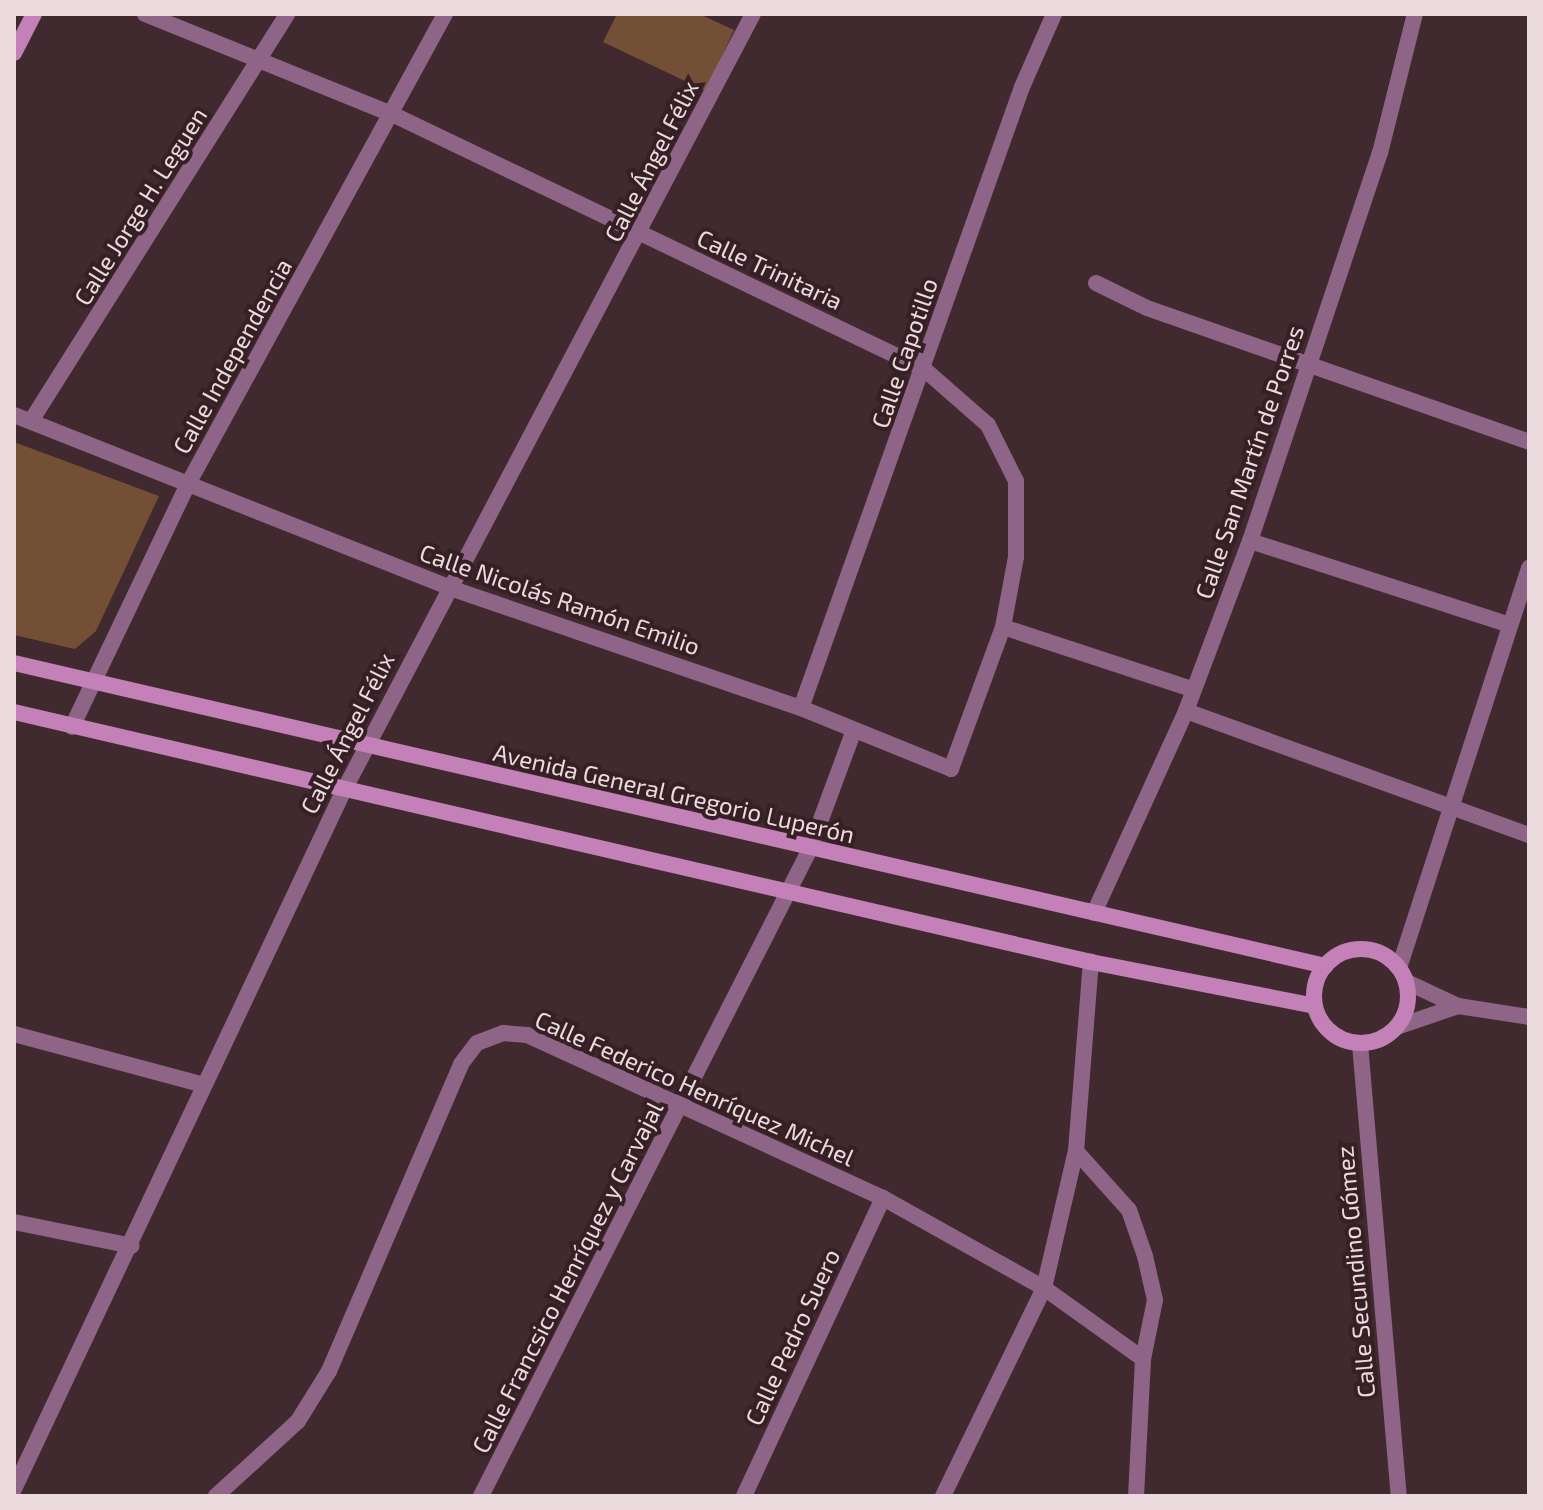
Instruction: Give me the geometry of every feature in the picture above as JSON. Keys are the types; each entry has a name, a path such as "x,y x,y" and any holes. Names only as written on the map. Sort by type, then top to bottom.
{"main road":[{"path":"14,53 34,14"},
{"name":"Avenida General Gregorio Luperón","path":"14,663 366,748 1325,966"},
{"path":"14,712 343,792 789,890 1091,962 1315,1006 1339,1039 1360,1044 1397,1027 1407,1008 1409,983 1399,968 1363,949 1325,966 1315,1006"}],"street":[{"name":"Calle Trinitaria","path":"145,14 263,57 394,115 924,369 988,425 1016,481 1016,557 1003,627"},
{"name":"Calle Jorge H. Leguen","path":"31,421 263,57 287,14"},
{"name":"Calle Independencia","path":"72,727 188,484 394,115 445,14"},
{"name":"Calle Ángel Félix","path":"14,1489 132,1246 201,1084 343,792 641,235 753,14"},
{"name":"Calle Capotillo","path":"801,708 1022,87 1054,14"},
{"name":"Calle San Martín de Porres","path":"1094,913 1186,711 1250,541 1380,153 1415,14"},
{"path":"1096,283 1309,366 1529,442"},
{"name":"Calle Nicolás Ramón Emilio","path":"14,415 450,588 801,708 951,769 1003,627"},
{"path":"1250,541 1510,625"},
{"path":"1399,968 1529,568"},
{"path":"1003,627 1192,689"},
{"path":"1186,711 1529,835"},
{"name":"Calle Francsico Henríquez y Carvajal","path":"481,1496 810,849 854,730"},
{"path":"943,1496 1044,1288 1076,1151 1091,962"},
{"path":"1409,983 1458,1006 1529,1017"},
{"path":"1397,1027 1458,1006"},
{"name":"Calle Federico Henríquez Michel","path":"216,1496 298,1421 329,1371 461,1064 477,1043 503,1033 527,1035 883,1198 1044,1288 1143,1359"},
{"path":"14,1034 201,1084"},
{"name":"Calle Secundino Gómez","path":"1360,1044 1399,1496"},
{"path":"1076,1151 1129,1210 1145,1256 1155,1300 1143,1359 1136,1496"},
{"name":"Calle Pedro Suero","path":"744,1496 883,1198"},
{"path":"14,1222 132,1246"}],"shaded area":[{"path":"617,14 699,14 734,30 706,91 603,42"},
{"path":"14,442 159,496 96,631 75,649 14,635"}]}
